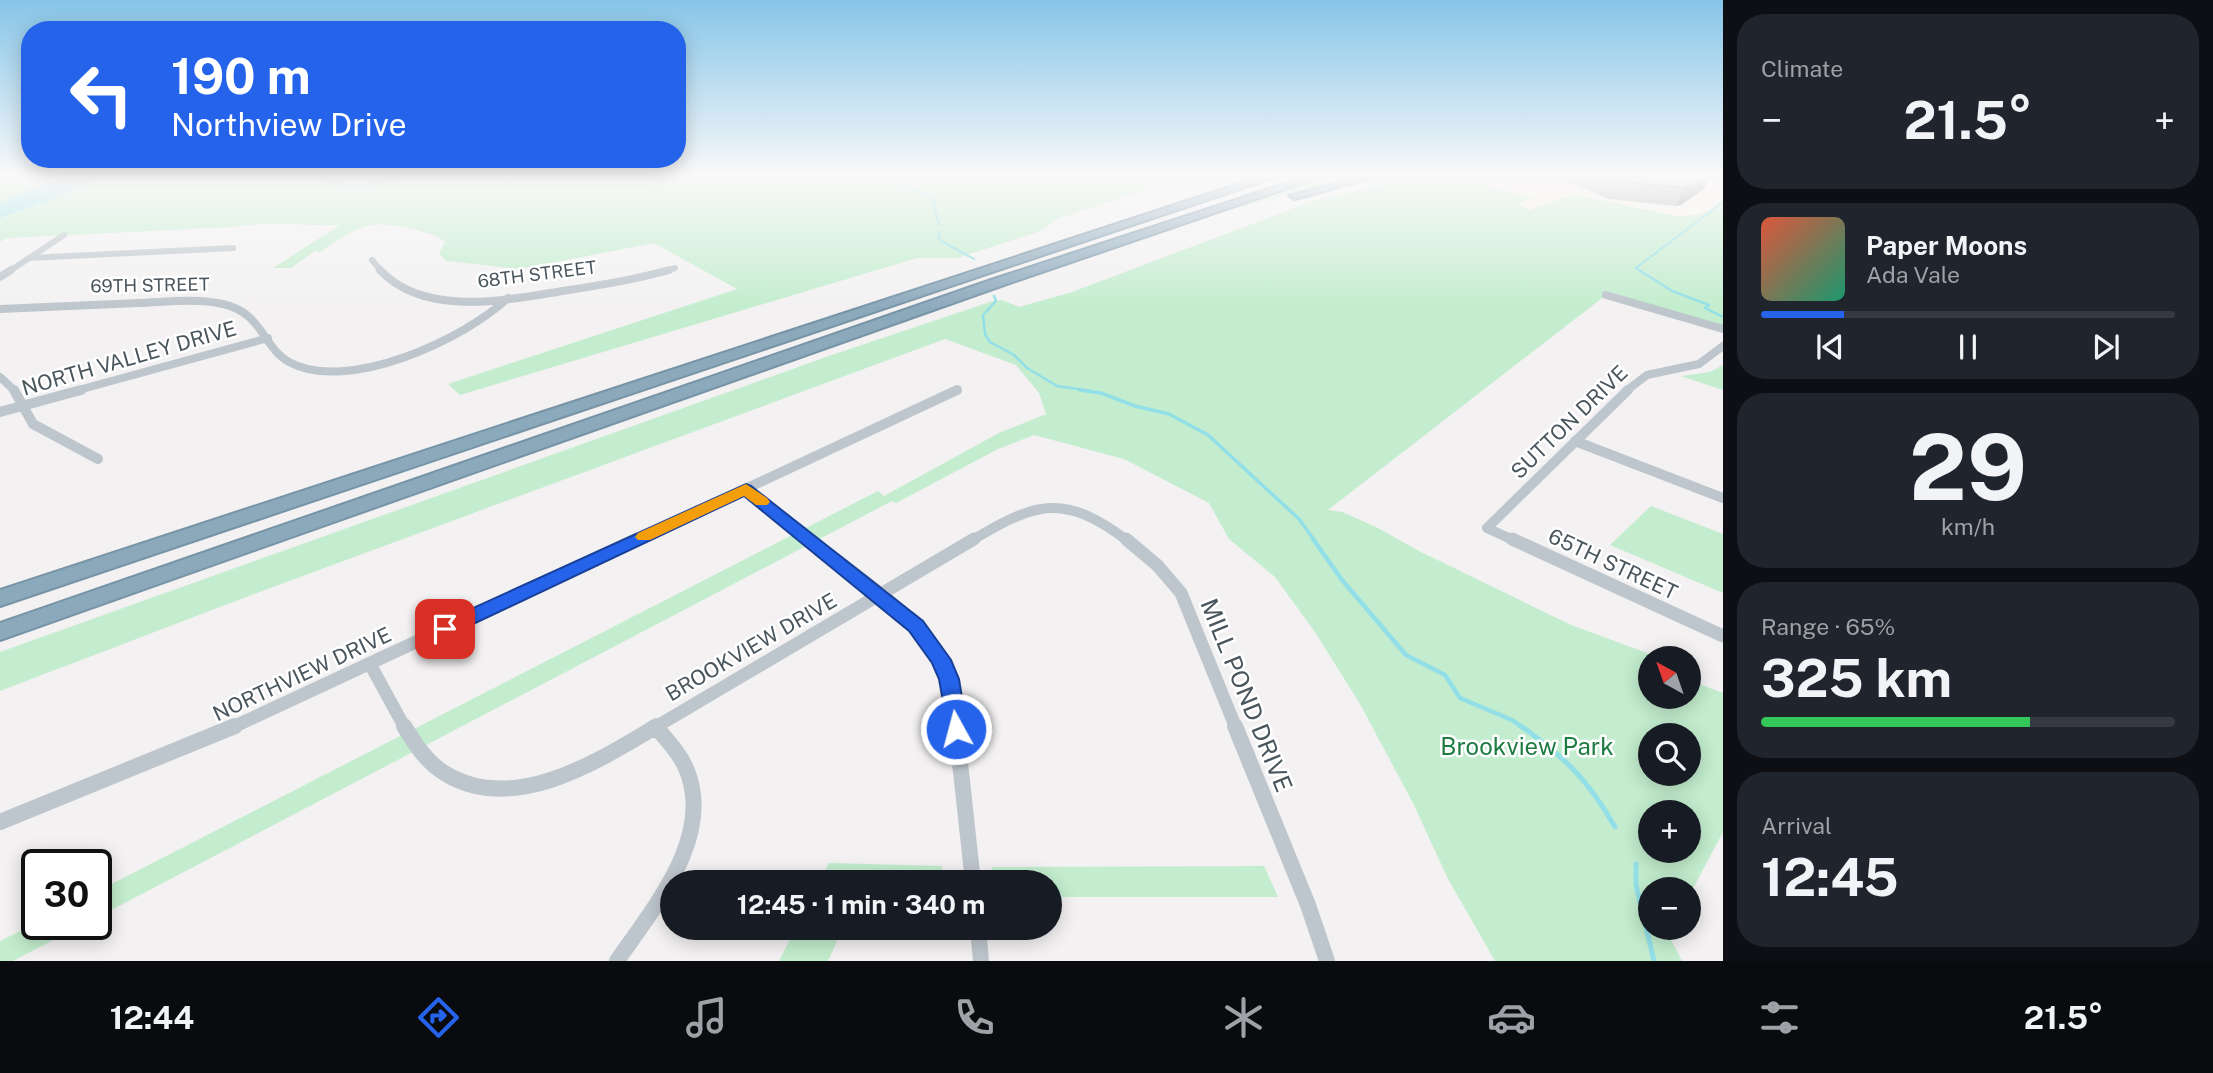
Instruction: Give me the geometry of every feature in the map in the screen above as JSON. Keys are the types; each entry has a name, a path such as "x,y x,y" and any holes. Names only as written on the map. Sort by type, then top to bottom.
{"highway":[{"path":"989,269 1117,220"},
{"path":"0,598 1139,220"},
{"path":"0,632 1186,220"},
{"path":"1095,250 1212,220"}],"street":[{"path":"0,277 64,235"},
{"path":"29,258 233,248"},
{"name":"68TH STREET","path":"372,260 388,279 416,293 462,299 509,298 648,277 675,268"},
{"path":"1606,295 1723,329"},
{"name":"69TH STREET","path":"0,309 216,302 247,312 282,357 295,365 331,369 372,365 413,355 484,321 509,298"},
{"name":"NORTH VALLEY DRIVE","path":"0,412 268,338"},
{"name":"SUTTON DRIVE","path":"1487,528 1642,378 1700,366 1723,346"},
{"path":"0,377 14,386 26,418 33,424 98,459"},
{"name":"NORTHVIEW DRIVE","path":"0,822 78,788 184,749 957,390"},
{"path":"1575,441 1723,498"},
{"path":"746,489 916,626 941,660 953,701 972,870"},
{"name":"BROOKVIEW DRIVE","path":"370,664 430,762 465,781 487,786 513,787 539,783 565,776 600,760 1008,519 1053,506"},
{"name":"MILL POND DRIVE","path":"1053,506 1093,520 1137,548 1162,569 1181,593 1308,905 1327,961"},
{"name":"65TH STREET","path":"1487,528 1723,636"},
{"name":"BROOKVIEW DRIVE","path":"617,961 670,878 690,833 694,811 687,770 677,752 656,727"},
{"path":"979,940 981,961"}],"shaded area":[{"path":"1581,220 1723,220 1723,228"}],"green space":[{"path":"0,220 1056,220 1043,230 958,258 917,258 460,395 448,384 737,289 654,243 520,269 447,261 439,254 445,242 439,238 416,230 386,225 355,230 320,252 315,251 291,268 273,268 340,225 259,224 7,238 0,242"},
{"name":"Brookview Park","path":"1263,220 1723,220 1723,326 1606,295 1328,510 1342,512 1376,527 1421,552 1571,625 1638,650 1638,709 1701,709 1701,685 1723,693 1723,832 1699,877 1638,877 1638,940 1671,940 1682,961 1495,961 1448,879 1414,805 1360,704 1315,632 1275,577 1229,539 1209,503 1124,459 1034,435 998,449 896,503 892,501 112,910 112,884 878,491 884,496 999,433 1046,414 1039,393 1016,365 945,339 254,594 0,691 0,652 829,356 993,301 1002,300 1019,307 1072,292"},
{"path":"1723,365 1723,390 1681,376 1710,372"},
{"path":"1651,506 1723,534 1723,593 1610,545"},
{"path":"829,863 942,866 942,870 825,870"},
{"path":"1264,866 1278,897 1062,897 1062,870 992,870 992,867"},
{"path":"21,931 21,940 53,940 13,961 0,961 0,941"},
{"path":"790,940 838,940 828,961 779,961"}],"waterway":[{"path":"938,220 939,225"},
{"path":"1639,270 1636,268 1699,220"},
{"path":"939,232 939,238 943,242 974,259"},
{"path":"1639,270 1672,291 1709,305 1705,308 1723,317"},
{"path":"994,296 996,301 983,315 985,334 990,342 1014,355 1027,368 1057,386 1091,391"},
{"path":"1080,390 1101,393 1135,406 1169,414 1208,435 1299,519 1315,541"},
{"path":"1313,539 1342,580 1406,655 1445,675 1460,698 1512,720 1523,728"},
{"path":"1521,726 1574,770 1595,795 1615,827"},
{"path":"1636,864 1636,885 1654,961"}],"slow traffic":[{"path":"644,537 746,489 762,502"}],"route":[{"path":"445,629 746,489 903,614 930,642 949,679 956,729"}]}
